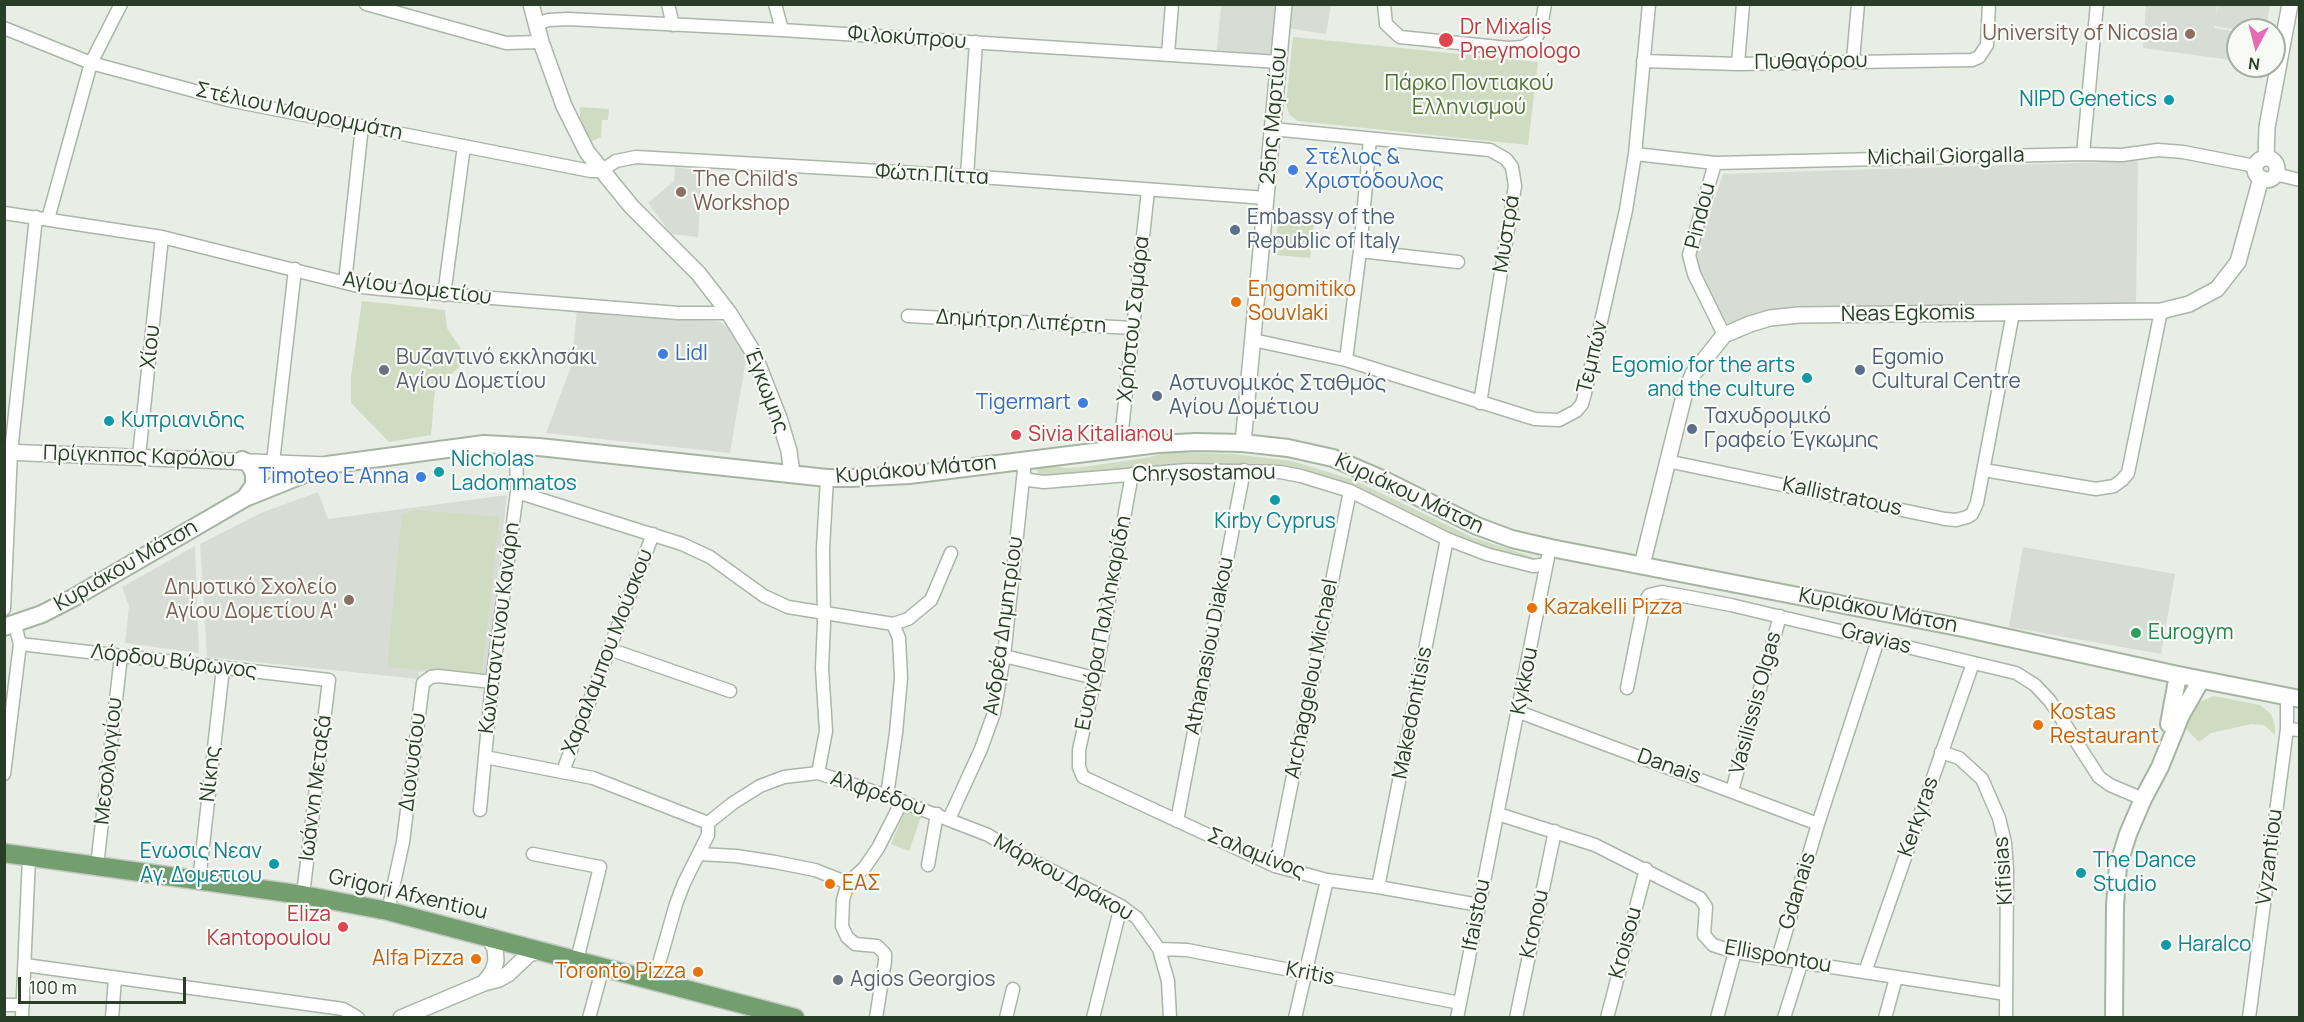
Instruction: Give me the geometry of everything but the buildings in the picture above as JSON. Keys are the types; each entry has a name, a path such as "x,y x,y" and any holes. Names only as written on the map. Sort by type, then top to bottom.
{"main road":[{"name":"Κυριάκου Μάτση","path":"10,626 42,614 73,598 244,498 327,465 484,444 516,445 827,478 1023,469 1120,448 1196,442 1243,443 1288,448 1341,461 1477,526 1549,556 1642,565 1963,628 2293,698"},
{"path":"242,460 249,464 254,473 254,484 244,498"},
{"path":"2144,797 2172,714 2178,675"},
{"path":"2114,1017 2115,905 2118,866 2128,834 2144,797 2160,767 2181,715 2201,680"},
{"name":"Grigori Afxentiou","path":"4,853 303,895 388,911 795,1017"}],"street":[{"path":"4,609 8,452 42,218 91,63 121,4"},
{"path":"366,4 506,43 541,42"},
{"name":"Έγκωμης","path":"531,4 541,42 572,124 587,152 631,206 698,273 729,313 753,352 771,392 789,451 792,474"},
{"path":"668,4 673,25"},
{"path":"775,4 782,30"},
{"path":"1168,54 1172,4"},
{"name":"25ης Μαρτίου","path":"1243,443 1284,4"},
{"path":"1384,4 1386,24 1389,29 1407,39 1508,48 1530,44 1539,34 1545,4"},
{"name":"Τεμπών","path":"1253,340 1346,360 1535,419 1549,421 1568,417 1582,404 1618,248 1635,154 1650,4"},
{"path":"1738,64 1743,4"},
{"path":"1854,60 1858,4"},
{"name":"Πυθαγόρου","path":"1643,61 1738,64 1854,60 1965,61 1978,57 1987,45 1989,4"},
{"path":"2083,154 2097,4"},
{"name":"Neas Egkomis","path":"1642,565 1684,396 1693,374 1724,335 1770,318 1799,315 2161,311 2189,304 2210,294 2232,271 2241,254 2264,169 2267,127 2290,4"},
{"name":"Φιλοκύπρου","path":"536,24 558,19 782,30 1279,62"},
{"name":"Στέλιου Μαυρομμάτη","path":"4,28 91,63 228,99 591,171 601,171"},
{"path":"967,176 976,42"},
{"path":"345,282 362,126"},
{"name":"Μυστρά","path":"1272,129 1490,150 1506,159 1512,167 1515,186 1480,403"},
{"path":"1346,360 1360,250 1370,139"},
{"path":"444,295 464,146"},
{"name":"Michail Giorgalla","path":"1635,154 1715,163 2122,155 2167,150 2264,169 2300,180"},
{"name":"Φώτη Πίττα","path":"601,171 616,161 636,157 967,176 1266,198"},
{"name":"Pindou","path":"1715,163 1689,255 1695,274 1724,335"},
{"name":"Χρήστου Σαμάρα","path":"1120,448 1149,190"},
{"name":"Αγίου Δομετίου","path":"4,213 162,237 381,289 678,313 729,313"},
{"name":"Χίου","path":"139,456 162,237"},
{"path":"1360,250 1458,262"},
{"path":"273,462 295,269"},
{"path":"1984,470 2096,489 2114,486 2122,480 2128,472 2161,311"},
{"name":"Kallistratous","path":"1668,461 1956,520 1967,517 1975,509 1984,470 2013,313"},
{"name":"Δημήτρη Λιπέρτη","path":"908,316 1133,328"},
{"name":"Κωνσταντίνου Κανάρη","path":"480,810 492,682 517,492 516,445"},
{"name":"Πρίγκηπος Καρόλου","path":"8,452 273,462"},
{"name":"Κυριάκου Μάτση","path":"273,462 327,465"},
{"name":"Chrysostamou","path":"1023,469 1036,482 1188,470 1244,470 1301,476 1350,491 1448,539 1515,562 1533,566 1549,556"},
{"name":"Ανδρέα Δημητρίου","path":"943,817 988,730 994,713 1004,656 1023,469"},
{"name":"Athanasiou Diakou","path":"1177,821 1244,470"},
{"name":"Ευαγόρα Παλληκαρίδη","path":"1080,772 1079,750 1095,678 1132,474"},
{"path":"654,981 676,903 708,835 708,823 733,803 760,786 784,777 818,773 826,722 822,668 823,549 827,478"},
{"name":"Archaggelou Michael","path":"1275,866 1350,491"},
{"path":"517,492 653,534 710,557 774,601 788,607 893,624 909,619 931,600 951,553"},
{"name":"Χαραλάμπου Μούσκου","path":"563,771 653,534"},
{"name":"Makedonitisis","path":"1378,887 1448,539"},
{"name":"Kykkou","path":"1498,814 1549,556"},
{"path":"1731,605 1736,583"},
{"name":"Gravias","path":"1627,688 1644,603 1649,594 1662,592 1731,605 2009,670 2026,678 2050,701 2099,777 2110,785 2144,797"},
{"name":"Vasilissis Olgas","path":"1732,791 1780,616"},
{"path":"887,796 901,678 899,638 893,624"},
{"path":"4,774 20,644 10,626"},
{"name":"Gdanais","path":"1778,958 1818,824 1878,640"},
{"name":"Λόρδου Βύρωνος","path":"20,644 329,680"},
{"path":"609,648 730,691"},
{"name":"Μεσολογγίου","path":"97,866 121,656"},
{"path":"1004,656 1095,678"},
{"name":"Kerkyras","path":"1865,972 1973,663"},
{"name":"Νίκης","path":"199,881 223,668"},
{"name":"Διονυσίου","path":"388,911 403,842 423,683 431,677 438,676 492,682"},
{"name":"Ιωάννη Μεταξά","path":"303,895 329,680"},
{"name":"Vyzantiou","path":"2249,1017 2293,729 2293,698"},
{"name":"Danais","path":"1519,711 1818,824"},
{"name":"Kifisias","path":"1941,752 1959,758 1982,779 1999,819 2005,843 2007,869 2006,1017"},
{"name":"Χαραλάμπου Μούσκου","path":"486,757 563,771 622,788 708,823"},
{"name":"Σαλαμίνος","path":"1080,772 1090,781 1275,866 1327,880 1479,905"},
{"name":"Αλφρέδου","path":"818,773 943,817"},
{"path":"876,1017 885,957 881,949 855,944 844,932 842,912 848,883 865,867 878,848 902,801"},
{"name":"Ellispontou","path":"1498,814 1595,845 1703,900 1706,910 1705,937 1713,945 1735,952 2006,994"},
{"name":"Ifaistou","path":"1457,1017 1498,814"},
{"path":"928,865 943,817"},
{"name":"Μάρκου Δράκου","path":"943,817 988,835 1017,853 1120,906 1137,918 1159,949 1168,981 1170,1017"},
{"name":"Kronou","path":"1516,1017 1555,831"},
{"path":"533,854 600,867 577,960"},
{"path":"699,854 736,856 775,862 815,870 848,883"},
{"path":"4,1005 22,1011 28,857"},
{"name":"Kroisou","path":"1607,1017 1646,869"},
{"path":"1295,1017 1327,880"},
{"path":"1093,1017 1120,906"},
{"path":"484,983 495,966 496,956 495,948 487,935"},
{"name":"Kritis","path":"1159,949 1187,950 1460,1003"},
{"path":"400,1017 499,979 508,974 529,954 543,950"},
{"path":"1717,1017 1735,952"},
{"path":"1784,1017 1802,961"},
{"path":"24,965 344,1009 358,1017"},
{"path":"588,1017 603,967"},
{"path":"112,1017 115,978"},
{"path":"1885,1017 1896,978"},
{"path":"1006,1017 1013,989"},
{"path":"2114,1017 2119,1017"}],"shaded area":[{"path":"1221,5 1331,5 1326,34 1286,28 1281,57 1217,50"},
{"name":"University of Nicosia","path":"2146,5 2217,5 2216,16 2218,5 2270,5 2268,18 2226,18 2226,28 2214,26 2226,30 2226,59 2143,48"},
{"path":"2138,161 2136,305 1725,323 1694,257 1723,174"},
{"name":"The Child's Workshop","path":"675,167 702,171 698,237 671,234 648,203 674,181"},
{"path":"577,309 721,322 738,335 747,354 730,453 546,433 572,364"},
{"name":"Δημοτικό Σχολείο Αγίου Δομετίου Αʹ","path":"318,492 328,519 507,495 486,676 437,670 419,672 419,679 207,657 200,544 261,513"},
{"path":"195,546 199,653 125,643 129,606 122,587"},
{"path":"2023,547 2175,574 2161,654 2009,627"}],"green space":[{"name":"Πάρκο Ποντιακού Ελληνισμού","path":"1293,37 1538,62 1528,145 1298,121 1289,114 1286,104"},
{"path":"580,107 609,109 608,120 602,120 601,137 590,142 580,123"},
{"path":"1278,222 1314,225 1310,258 1275,255"},
{"path":"362,301 445,310 447,328 470,363 464,363 435,388 431,435 389,442 351,403 351,376"},
{"path":"1165,452 1233,454 1292,461 1354,480 1472,537 1533,557 1536,563 1487,550 1456,538 1352,486 1277,469 1193,463 1044,478 1036,467 1083,467 1151,457"},
{"path":"415,510 499,517 482,673 437,668 422,670 387,667 402,514"},
{"path":"2214,696 2260,705 2271,714 2275,735 2264,725 2251,724 2211,733 2199,742 2185,728 2197,703"},
{"path":"906,808 922,814 909,851 891,844"}],"place":[{"name":"University of Nicosia","path":"2190,34"},
{"name":"Dr Mixalis Pneymologo","path":"1446,40"},
{"name":"NIPD Genetics","path":"2169,100"},
{"name":"Στέλιος & Χριστόδουλος","path":"1293,170"},
{"name":"The Child's Workshop","path":"681,192"},
{"name":"Embassy of the Republic of Italy","path":"1235,230"},
{"name":"Engomitiko Souvlaki","path":"1236,302"},
{"name":"Lidl","path":"663,354"},
{"name":"Βυζαντινό εκκλησάκι Αγίου Δομετίου","path":"384,370"},
{"name":"Egomio Cultural Centre","path":"1860,370"},
{"name":"Egomio for the arts and the culture","path":"1807,378"},
{"name":"Αστυνομικός Σταθμός Αγίου Δομέτιου","path":"1157,396"},
{"name":"Tigermart","path":"1083,403"},
{"name":"Κυπριανιδης","path":"109,421"},
{"name":"Ταχυδρομικό Γραφείο Έγκωμης","path":"1692,429"},
{"name":"Sivia Kitalianou","path":"1016,435"},
{"name":"Nicholas Ladommatos","path":"439,472"},
{"name":"Timoteo E Anna","path":"421,477"},
{"name":"Kirby Cyprus","path":"1275,500"},
{"name":"Δημοτικό Σχολείο Αγίου Δομετίου Αʹ","path":"349,600"},
{"name":"Kazakelli Pizza","path":"1532,608"},
{"name":"Eurogym","path":"2136,633"},
{"name":"Kostas Restaurant","path":"2038,725"},
{"name":"Ενωσις Νεαν Αγ. Δομετιου","path":"274,864"},
{"name":"The Dance Studio","path":"2081,873"},
{"name":"ΕΑΣ","path":"830,884"},
{"name":"Eliza Kantopoulou","path":"343,927"},
{"name":"Haralco","path":"2166,945"},
{"name":"Alfa Pizza","path":"476,959"},
{"name":"Toronto Pizza","path":"698,972"},
{"name":"Agios Georgios","path":"838,980"}]}
